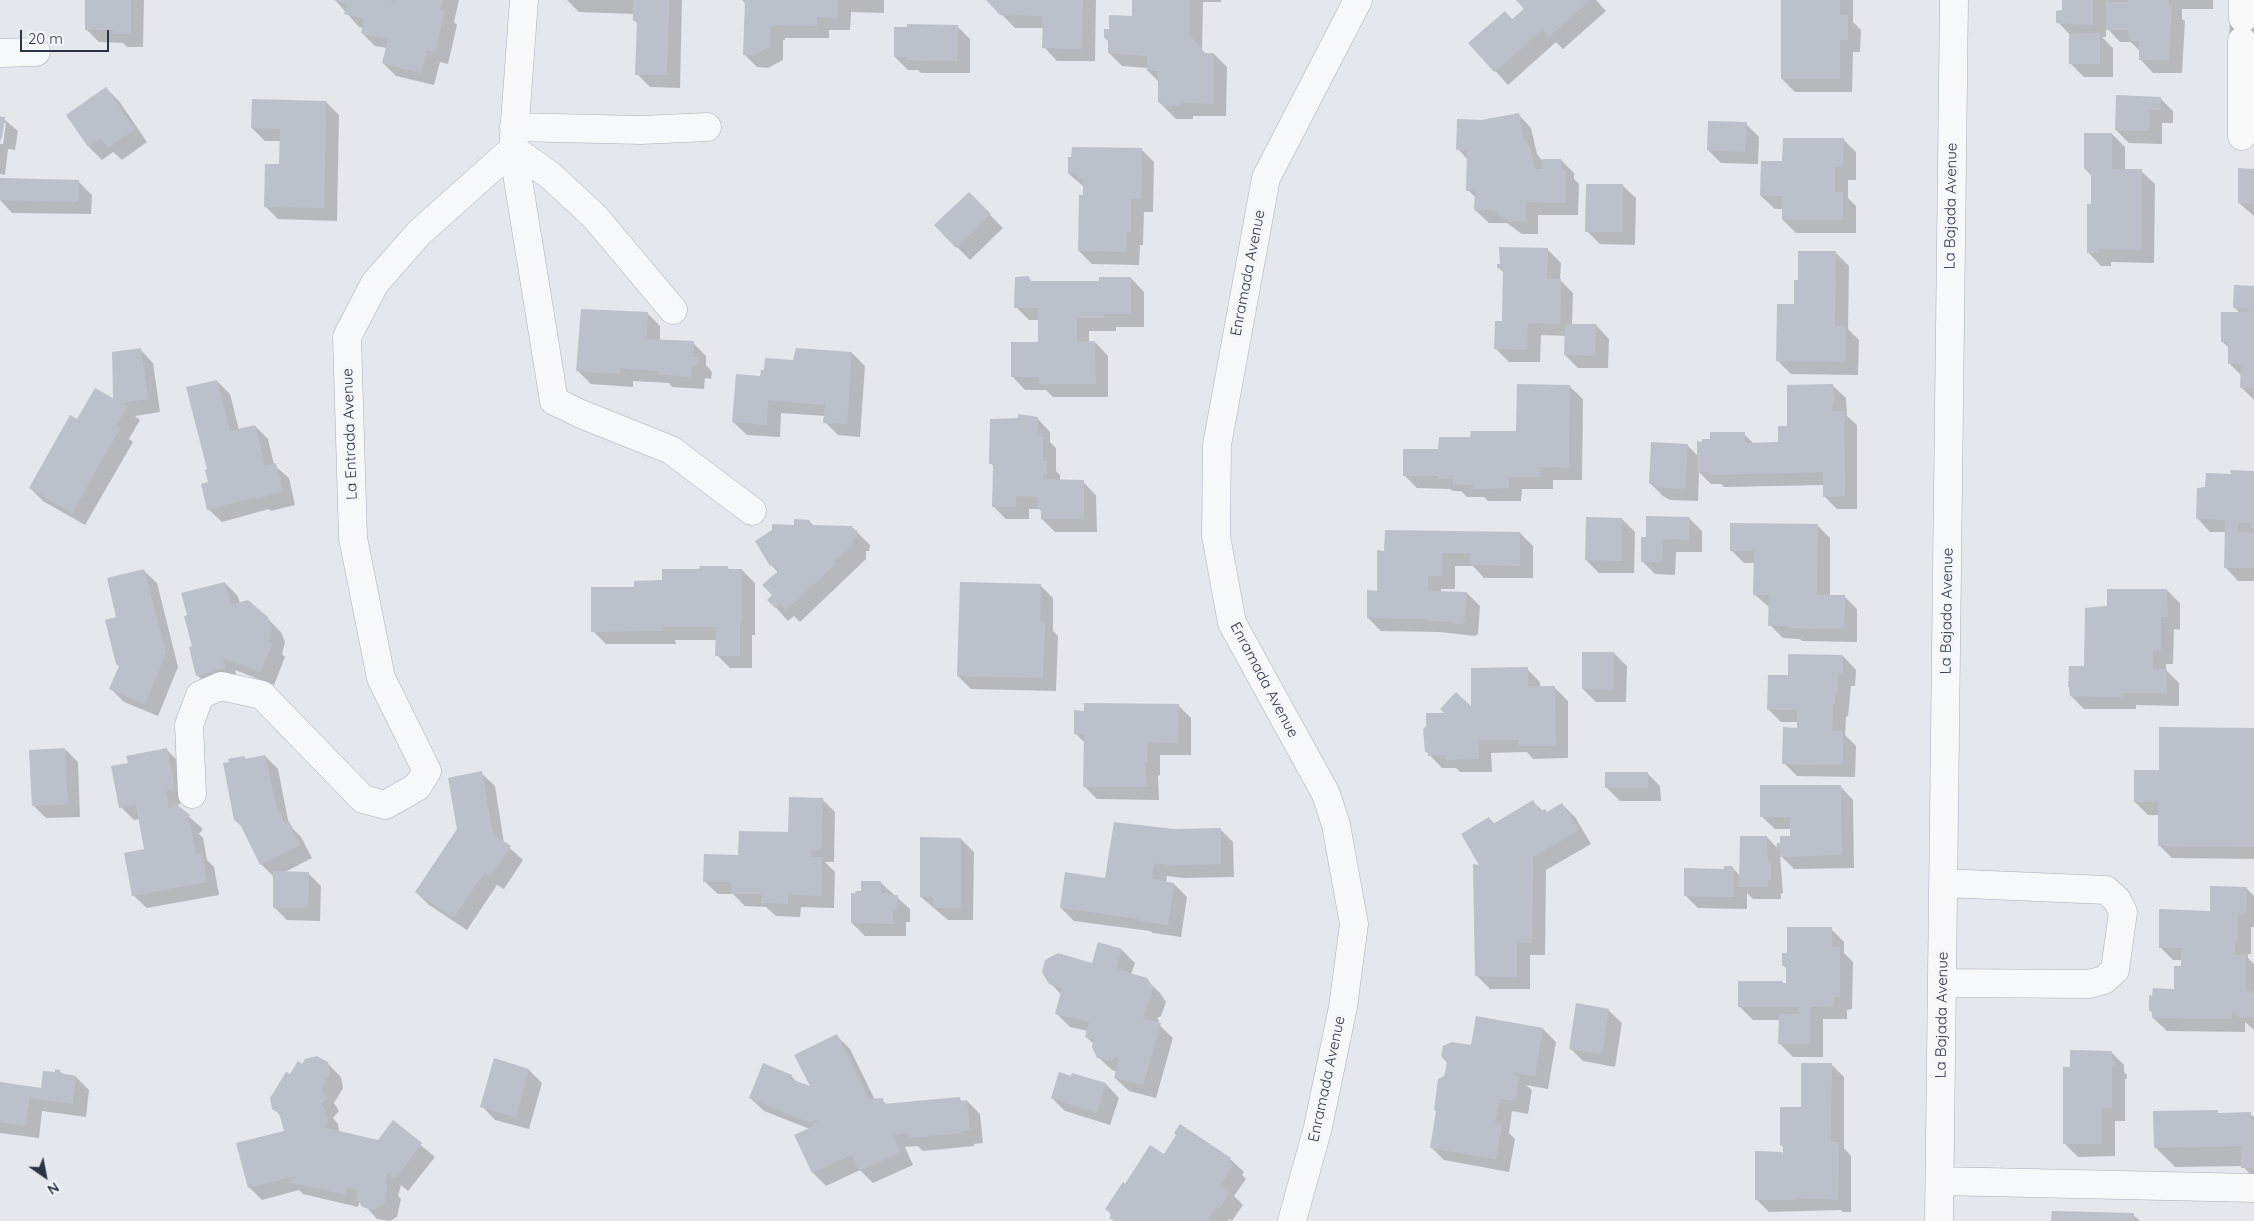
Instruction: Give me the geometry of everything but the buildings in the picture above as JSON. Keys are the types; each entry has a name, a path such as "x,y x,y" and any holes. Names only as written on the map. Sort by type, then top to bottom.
{"street":[{"path":"524,0 514,138 554,401 581,414 672,450 752,511"},
{"name":"Enramada Avenue","path":"1292,1221 1318,1127 1343,1006 1354,924 1336,825 1326,794 1232,624 1216,536 1217,445 1266,178 1358,0"},
{"name":"La Bajada Avenue","path":"1939,1221 1954,0"},
{"path":"2242,136 2243,20"},
{"path":"0,53 36,52"},
{"path":"514,138 707,127"},
{"path":"514,138 595,217 673,310"},
{"name":"La Entrada Avenue","path":"192,794 189,725 200,694 221,686 262,696 363,799 385,805 417,787 427,771 381,678 353,538 347,337 375,283 420,232 514,138"},
{"path":"1942,983 2089,984 2104,980 2115,970 2123,912 2117,900 2106,890 1943,883"},
{"path":"1940,1181 2254,1188"}]}
